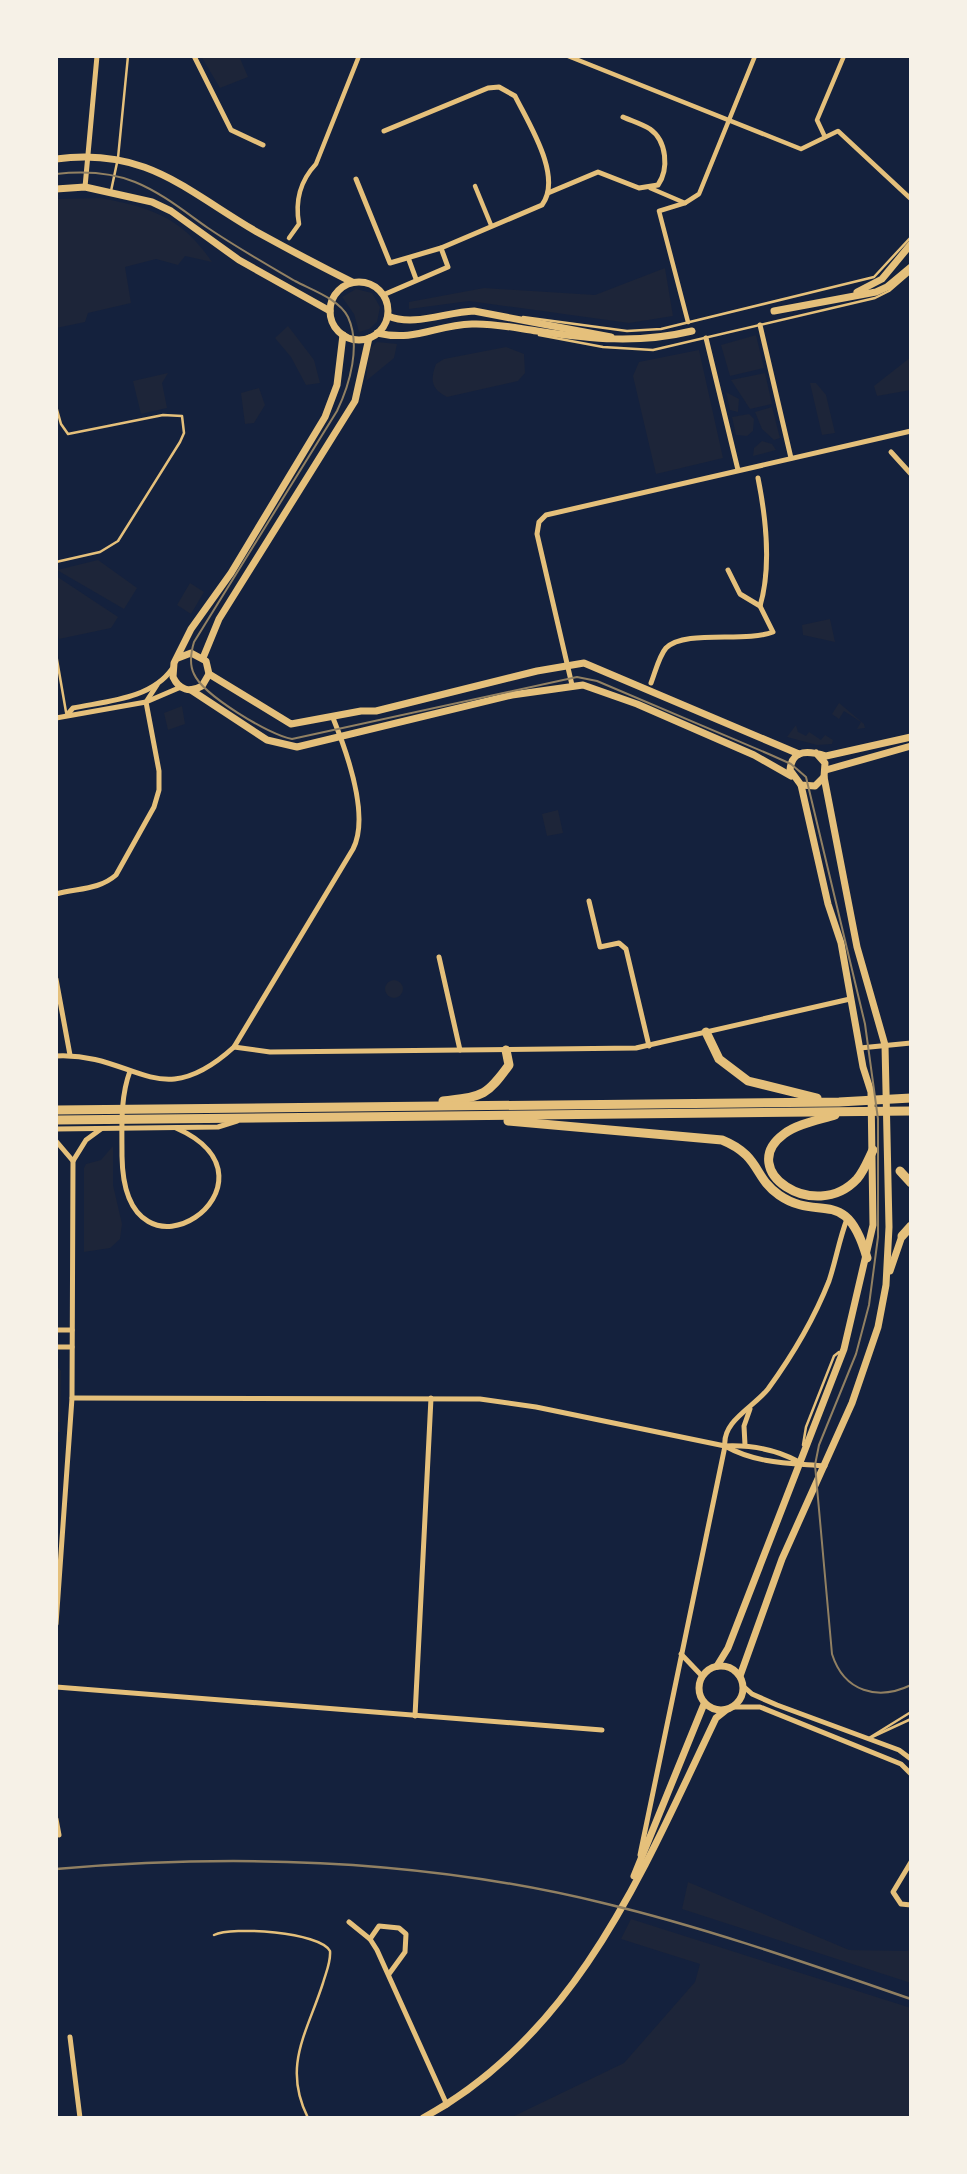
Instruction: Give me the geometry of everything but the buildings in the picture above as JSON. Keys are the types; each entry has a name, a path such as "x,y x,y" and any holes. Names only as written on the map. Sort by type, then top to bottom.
{"main road":[{"path":"706,1032 719,1059 748,1081 783,1092 844,1101"},
{"path":"398,1107 474,1097 491,1090 509,1065 506,1050"},
{"path":"56,1120 110,1124 132,1119 398,1107 909,1098"},
{"path":"56,1110 111,1109 132,1119 909,1111"},
{"path":"846,1112 792,1129 776,1140 770,1165 779,1183 787,1190 808,1196 839,1191 857,1178 873,1150"},
{"path":"461,1116 722,1140 751,1158 767,1183 780,1196 797,1203 830,1208 847,1219 861,1237 867,1258"},
{"path":"900,1171 911,1183"},
{"path":"902,1236 911,1226"}],"street":[{"path":"85,187 97,56"},
{"path":"194,56 231,130 263,145"},
{"path":"289,238 299,224 295,205 308,172 316,164 359,56"},
{"path":"568,56 801,149 838,131 911,199"},
{"path":"688,322 659,211 685,203 699,194 755,56"},
{"path":"825,136 817,120 844,56"},
{"path":"356,179 390,263 409,260 542,205 548,193 549,173 515,96 508,90 488,88 384,131"},
{"path":"623,117 649,128 666,160 662,179 650,188"},
{"path":"56,159 88,155 118,158 194,190 258,233 352,282 369,284 383,295 387,316 377,333 369,338 357,340 343,335 331,320 330,311 334,296 352,282"},
{"path":"548,193 598,172 639,188 650,188 685,203"},
{"path":"475,186 491,225"},
{"path":"56,189 85,187 111,191 172,211 239,260 330,311"},
{"path":"847,296 882,279 911,244"},
{"path":"383,295 448,267 441,247"},
{"path":"409,260 416,279"},
{"path":"774,311 887,286 911,267"},
{"path":"387,316 420,320 452,312 501,314 629,341"},
{"path":"377,333 401,338 446,326 475,323 629,341 657,340 692,331"},
{"path":"760,325 794,458"},
{"path":"56,894 100,886 116,875 154,807 159,771 146,702 172,668 191,629 231,573 325,416 337,385 343,335"},
{"path":"369,338 355,401 219,619 204,658 209,674 291,724 376,711 567,664 592,665 700,715 799,754 816,753 826,756 911,737"},
{"path":"706,338 737,470"},
{"path":"572,685 537,534 542,518 565,510 911,431"},
{"path":"891,452 911,474"},
{"path":"758,478 765,513 767,581 760,606"},
{"path":"651,683 664,650 673,643 700,638 751,637 773,632 760,606 740,594 728,570"},
{"path":"178,658 191,653 204,658"},
{"path":"172,668 174,681 181,687 191,690 274,743 297,747 512,695 572,685 600,690 754,755 792,776 801,785 828,904 839,935 871,1092 873,1225 845,1349 728,1648 717,1666 702,1676 698,1690 704,1704 710,1708 760,1707 901,1764 911,1774"},
{"path":"191,690 202,687 209,674"},
{"path":"67,715 73,708 138,694 157,685"},
{"path":"56,718 146,702 181,687"},
{"path":"56,1056 97,1059 154,1079 183,1079 215,1064 234,1046 356,843 360,818 341,738 333,718"},
{"path":"801,785 815,786 825,774 911,746"},
{"path":"816,753 821,757 858,947 885,1045 888,1156 886,1285"},
{"path":"792,776 791,764 799,754"},
{"path":"589,901 600,947 619,943 626,949 649,1046"},
{"path":"439,957 460,1050"},
{"path":"56,979 70,1055"},
{"path":"234,1046 270,1052 623,1049 649,1046 850,999"},
{"path":"860,1048 911,1043"},
{"path":"130,1071 123,1099 123,1178 130,1203 145,1218 157,1224 181,1225 203,1214 211,1204 218,1181 209,1151 191,1135 176,1128"},
{"path":"132,1119 176,1128 218,1127 243,1119"},
{"path":"56,1624 72,1398 73,1161 86,1140 110,1124"},
{"path":"56,1129 101,1129"},
{"path":"56,1140 73,1161"},
{"path":"888,1156 900,1171"},
{"path":"639,1860 725,1446 724,1438 730,1424 750,1409 794,1351 815,1312 838,1253 837,1246 847,1219"},
{"path":"740,1676 782,1559 825,1466 868,1360 886,1285 902,1236"},
{"path":"56,1331 72,1330"},
{"path":"56,1347 72,1347"},
{"path":"72,1398 480,1399 526,1405 725,1446 745,1445 783,1453 801,1463"},
{"path":"415,1716 431,1398"},
{"path":"745,1445 744,1426 750,1409"},
{"path":"725,1446 744,1457 781,1464 825,1466"},
{"path":"681,1654 702,1676"},
{"path":"423,2118 447,2105 513,2053 552,2013 586,1969 656,1845 716,1718 741,1699 743,1686 740,1676 730,1668 717,1666"},
{"path":"743,1686 752,1694 777,1705 900,1750 911,1759"},
{"path":"56,1687 602,1730"},
{"path":"628,1893 639,1860 704,1704"},
{"path":"854,1745 869,1738"},
{"path":"56,1819 59,1835"},
{"path":"911,1862 903,1878 894,1887 894,1896 901,1904 911,1905"},
{"path":"903,1878 911,1878"},
{"path":"349,1922 370,1939 389,1974 447,2105"},
{"path":"370,1939 379,1926 389,1925 406,1934 405,1952 389,1974"},
{"path":"70,2037 80,2118"}],"lane":[{"path":"111,191 118,158 128,56"},
{"path":"501,314 627,331 648,331 874,277 911,237"},
{"path":"508,327 634,351 706,338 875,298 889,291 911,272"},
{"path":"56,406 61,424 68,434 163,415 182,415 184,426 180,442 118,541 100,552 56,562"},
{"path":"56,654 67,715"},
{"path":"869,1738 911,1712"},
{"path":"869,1738 911,1719"},
{"path":"214,1935 224,1930 239,1929 308,1937 327,1945 330,1958 308,2032 299,2049 296,2090 308,2118"}],"shaded area":[{"path":"201,56 239,56 248,77 220,88"},
{"path":"101,198 136,206 165,217 189,235 212,262 185,256 178,265 156,259 125,267 131,303 88,313 85,322 56,328 56,199"},
{"path":"665,268 673,316 629,323 469,301 409,309 409,302 484,288 595,295"},
{"path":"356,289 372,293 380,307 377,322 369,329 359,332 354,314 342,297"},
{"path":"288,326 314,360 320,383 306,385 291,357 275,338"},
{"path":"756,335 764,368 730,376 721,345"},
{"path":"377,342 397,344 394,358 366,381 369,350"},
{"path":"506,347 524,354 525,373 518,381 447,397 433,384 436,364 444,359"},
{"path":"699,350 723,458 656,474 633,376 639,362"},
{"path":"911,357 911,390 877,396 874,386"},
{"path":"168,373 162,383 167,408 141,414 133,381"},
{"path":"765,373 772,404 750,409 731,380"},
{"path":"810,383 816,383 826,395 835,433 822,435"},
{"path":"259,388 265,405 254,423 245,424 241,393"},
{"path":"726,392 739,399 738,412 730,410"},
{"path":"772,407 780,438 774,440 762,429 755,412"},
{"path":"749,414 754,419 753,431 747,436 736,435 732,417"},
{"path":"762,441 772,444 776,450 753,456 754,448"},
{"path":"98,560 137,588 124,609 57,570"},
{"path":"56,576 118,617 111,628 59,639 56,625"},
{"path":"190,583 204,592 191,614 177,605"},
{"path":"830,619 835,642 803,635 802,625"},
{"path":"839,703 864,724 865,728 857,729 861,722 844,711 839,719 832,714"},
{"path":"182,706 185,724 168,730 164,713"},
{"path":"796,725 798,732 806,736 809,732 821,740 825,735 833,740 832,744 817,745 787,737"},
{"path":"558,810 563,833 547,836 542,814"},
{"path":"394,980 400,983 403,989 400,995 394,998 388,995 385,989 388,983"},
{"path":"113,1146 113,1185 122,1224 120,1239 110,1248 84,1252 84,1168 86,1164 101,1160"},
{"path":"56,1365 61,1371 60,1432 56,1432"},
{"path":"688,1882 849,1950 908,1951 911,1945 911,1983 682,1909"},
{"path":"631,1919 911,2008 911,2118 510,2118 624,2063 695,1982 700,1964 621,1939"}],"tram line":[{"path":"56,174 106,174 145,186 240,249 332,300 344,311 352,328 352,364 337,411 194,642 192,670 200,683 223,703 268,730 292,739 577,677 597,681 771,755 791,764 806,777 865,1024 878,1119 878,1237 869,1305 856,1354 819,1445 815,1465 832,1654 845,1677 864,1690 886,1692 911,1685"}],"railway":[{"path":"56,1869 194,1861 262,1861 331,1863 467,1877 535,1888 642,1913 758,1947 911,1999"}]}
